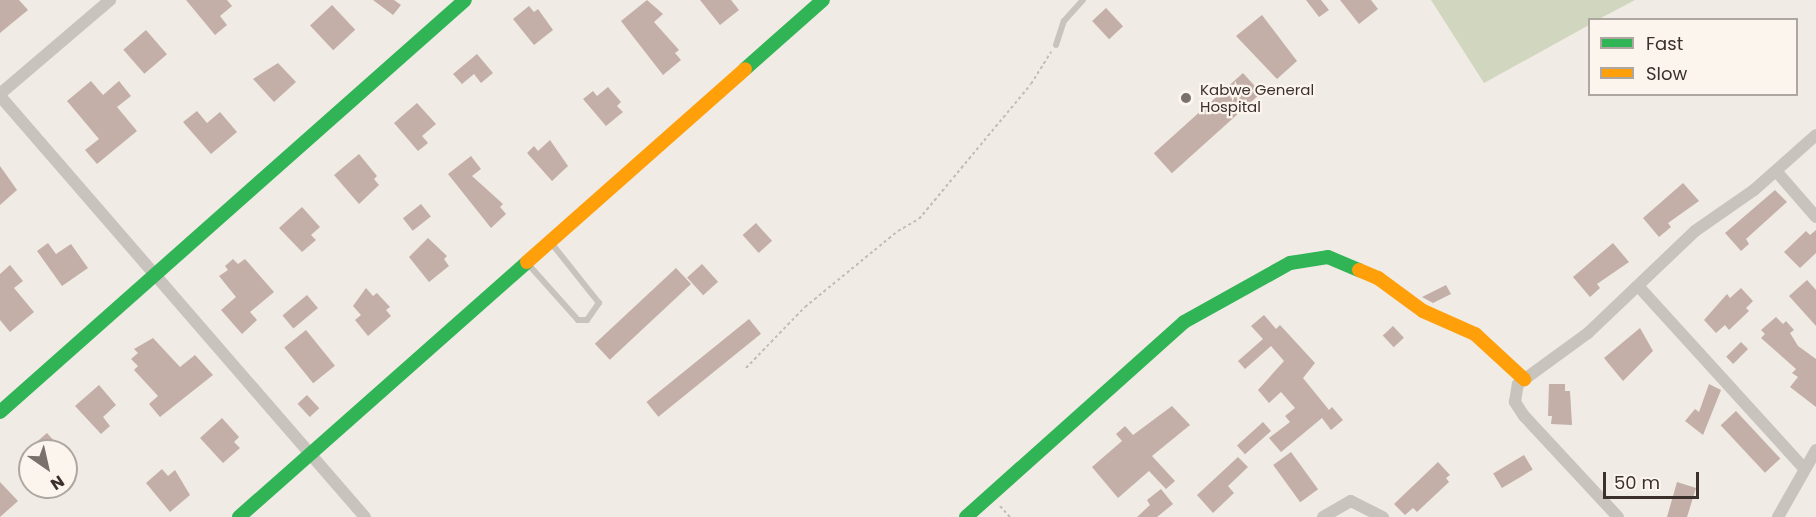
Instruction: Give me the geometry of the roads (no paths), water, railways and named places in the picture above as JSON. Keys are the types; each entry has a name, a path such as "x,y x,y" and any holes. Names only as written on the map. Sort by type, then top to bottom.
{"street":[{"path":"110,0 0,95 365,517"},
{"path":"0,412 465,0"},
{"path":"239,517 823,0"},
{"path":"1618,517 1524,416 1514,392 1524,379 1588,333 1639,287 1695,231 1776,171 1816,135"},
{"path":"1776,171 1816,217"},
{"path":"966,517 1184,322 1257,278 1290,263 1328,257 1378,278 1423,311 1475,334 1524,379"},
{"path":"1639,287 1803,467"},
{"path":"1778,517 1803,467 1816,450"},
{"path":"1323,517 1351,501 1383,517"}],"lane":[{"path":"1056,45 1064,21 1083,0"},
{"path":"526,262 578,320 587,320 596,312 599,303 592,290 550,241"}],"place":[{"name":"Kabwe General Hospital","path":"1186,98"}]}
